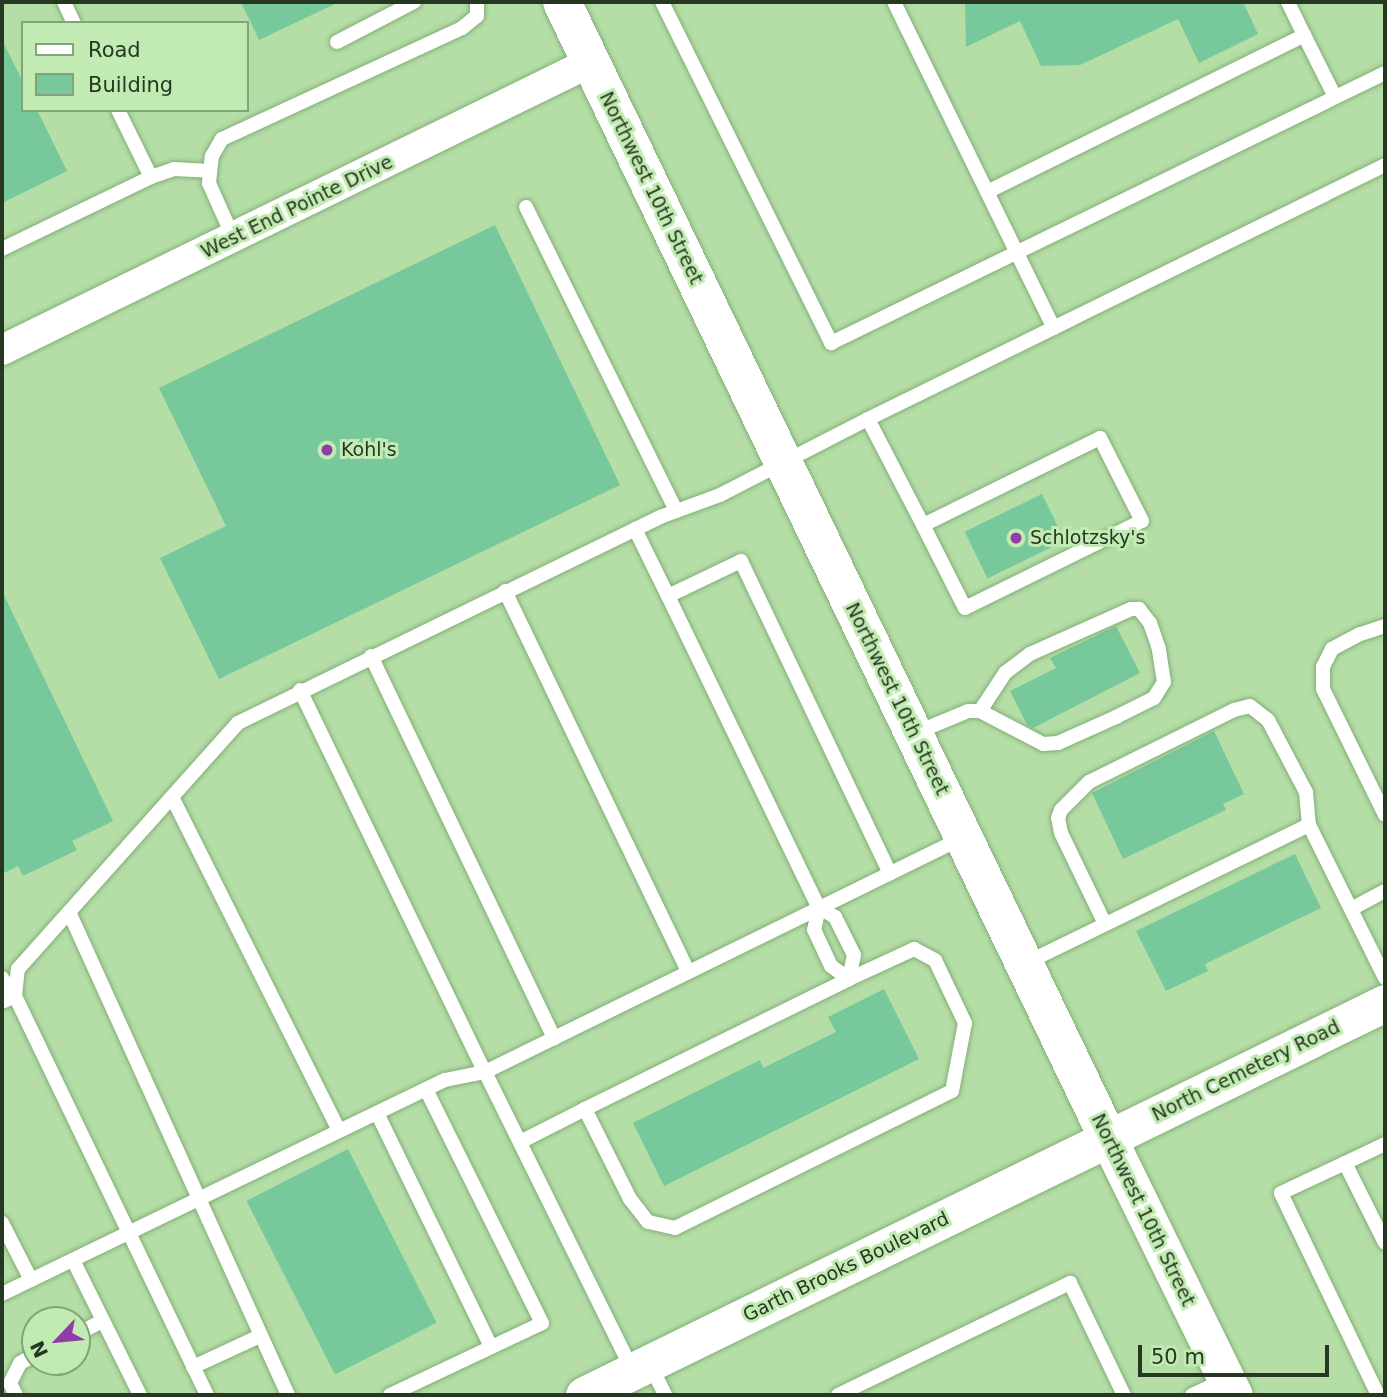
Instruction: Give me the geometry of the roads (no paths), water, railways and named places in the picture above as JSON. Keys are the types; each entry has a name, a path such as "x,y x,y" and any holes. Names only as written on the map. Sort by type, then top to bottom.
{"main road":[{"name":"Northwest 10th Street","path":"562,2 1108,1138"}],"street":[{"name":"West End Pointe Drive","path":"2,350 591,62"},
{"name":"North Cemetery Road","path":"1108,1138 1385,1003"},
{"name":"Garth Brooks Boulevard","path":"584,1395 1108,1138"},
{"name":"Northwest 10th Street","path":"1108,1138 1230,1387"}],"lane":[{"path":"64,2 74,21"},
{"path":"337,42 414,2"},
{"path":"233,237 209,183 212,156 222,139 462,28 477,16 477,2"},
{"path":"662,2 831,343 1385,73"},
{"path":"894,2 1054,328"},
{"path":"1287,2 1335,97"},
{"path":"987,192 1304,35"},
{"path":"119,112 151,177"},
{"path":"8,999 18,969 239,723 300,690 635,529 720,495 868,419 1385,165"},
{"path":"2,249 151,177 174,169 210,171"},
{"path":"526,207 676,512"},
{"path":"868,419 965,608 1142,521 1100,438 923,525"},
{"path":"635,529 819,908 835,917 854,955 849,979"},
{"path":"668,596 741,561 890,873"},
{"path":"505,592 688,972"},
{"path":"914,734 968,711 980,711 1042,744 1058,743 1143,704 1161,691 1164,682 1159,649 1150,623 1139,609 1131,609 1030,654 1005,673 980,711"},
{"path":"1385,625 1360,634 1332,649 1323,667 1323,689 1385,815"},
{"path":"371,656 554,1038"},
{"path":"300,690 520,1142 641,1367 665,1395"},
{"path":"1105,924 1061,833 1058,818 1061,810 1089,782 1234,710 1250,706 1268,720 1306,792 1308,825 1385,978"},
{"path":"172,797 339,1131"},
{"path":"1024,964 1308,825"},
{"path":"2,1294 445,1080 485,1072 963,837"},
{"path":"1351,909 1385,891"},
{"path":"819,908 814,930 831,966 849,979"},
{"path":"69,912 197,1200 288,1395"},
{"path":"520,1142 849,979 914,949 935,960 965,1023 951,1091 676,1228 648,1222 630,1199 585,1110"},
{"path":"2,978 8,999 129,1233 207,1395"},
{"path":"390,1395 542,1323 426,1089"},
{"path":"377,1113 491,1347"},
{"path":"1378,1395 1281,1193 1385,1144"},
{"path":"1345,1163 1385,1243"},
{"path":"2,1223 31,1280"},
{"path":"73,1260 140,1395"},
{"path":"838,1395 1070,1283 1124,1395"},
{"path":"91,1327 103,1321"},
{"path":"193,1367 260,1336"},
{"path":"16,1395 10,1383 21,1362"},
{"path":"1192,1395 1230,1387"}],"place":[{"name":"Kohl's","path":"327,450"},
{"name":"Schlotzsky's","path":"1016,538"}]}
